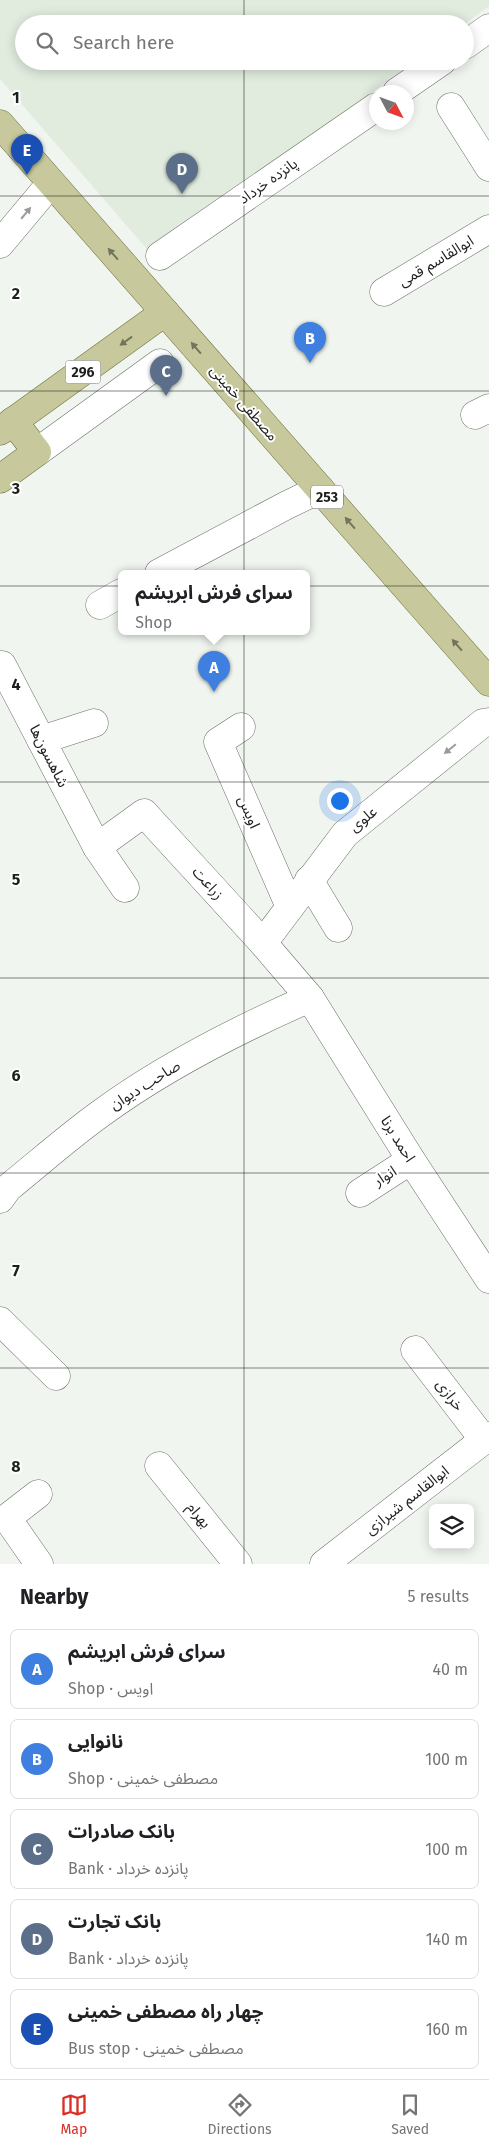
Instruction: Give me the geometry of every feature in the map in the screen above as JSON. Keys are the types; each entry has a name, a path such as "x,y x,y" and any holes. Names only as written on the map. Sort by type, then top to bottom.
{"main road":[{"name":"مصطفی خمینی","path":"0,124 489,682"},
{"name":"296","path":"6,426 165,312"},
{"path":"0,479 37,452 6,426"}],"street":[{"path":"474,39 489,28"},
{"path":"407,85 429,70"},
{"path":"450,107 489,167"},
{"name":"پانزده خرداد","path":"160,256 369,112"},
{"path":"0,244 51,182"},
{"name":"ابوالقاسم قمی","path":"384,292 489,229"},
{"path":"37,452 160,363"},
{"path":"165,570 320,489"},
{"name":"شاهسون‌ها","path":"2,666 97,847 125,888"},
{"name":"علوی","path":"263,943 345,834 483,723 489,722"},
{"path":"41,740 94,723"},
{"name":"اویس","path":"241,727 218,742 290,907"},
{"name":"زراعت","path":"97,847 144,813 263,943 310,998"},
{"path":"309,880 338,928"},
{"name":"احمد برنا","path":"310,998 411,1160 489,1278"},
{"name":"صاحب دیوان","path":"3,1186 100,1113 181,1062 272,1015 310,998"},
{"name":"انوار","path":"360,1192 411,1160"},
{"path":"0,1320 56,1376"},
{"name":"خرازی","path":"415,1350 486,1438"},
{"name":"ابوالقاسم شیرازی","path":"324,1564 486,1438"},
{"name":"بهرام","path":"160,1466 238,1564"},
{"path":"38,1494 7,1518 39,1564"}],"shaded area":[{"path":"0,0 489,0 489,6 474,17 474,15 15,15 15,70 402,70 382,85 369,85 369,94 152,255 0,79"}],"place":[{"name":"چهار راه مصطفی خمینی","path":"27,175"},
{"name":"بانک تجارت","path":"182,194"},
{"name":"نانوایی","path":"310,363"},
{"name":"بانک صادرات","path":"166,396"},
{"name":"سرای فرش ابریشم","path":"214,692"}]}
